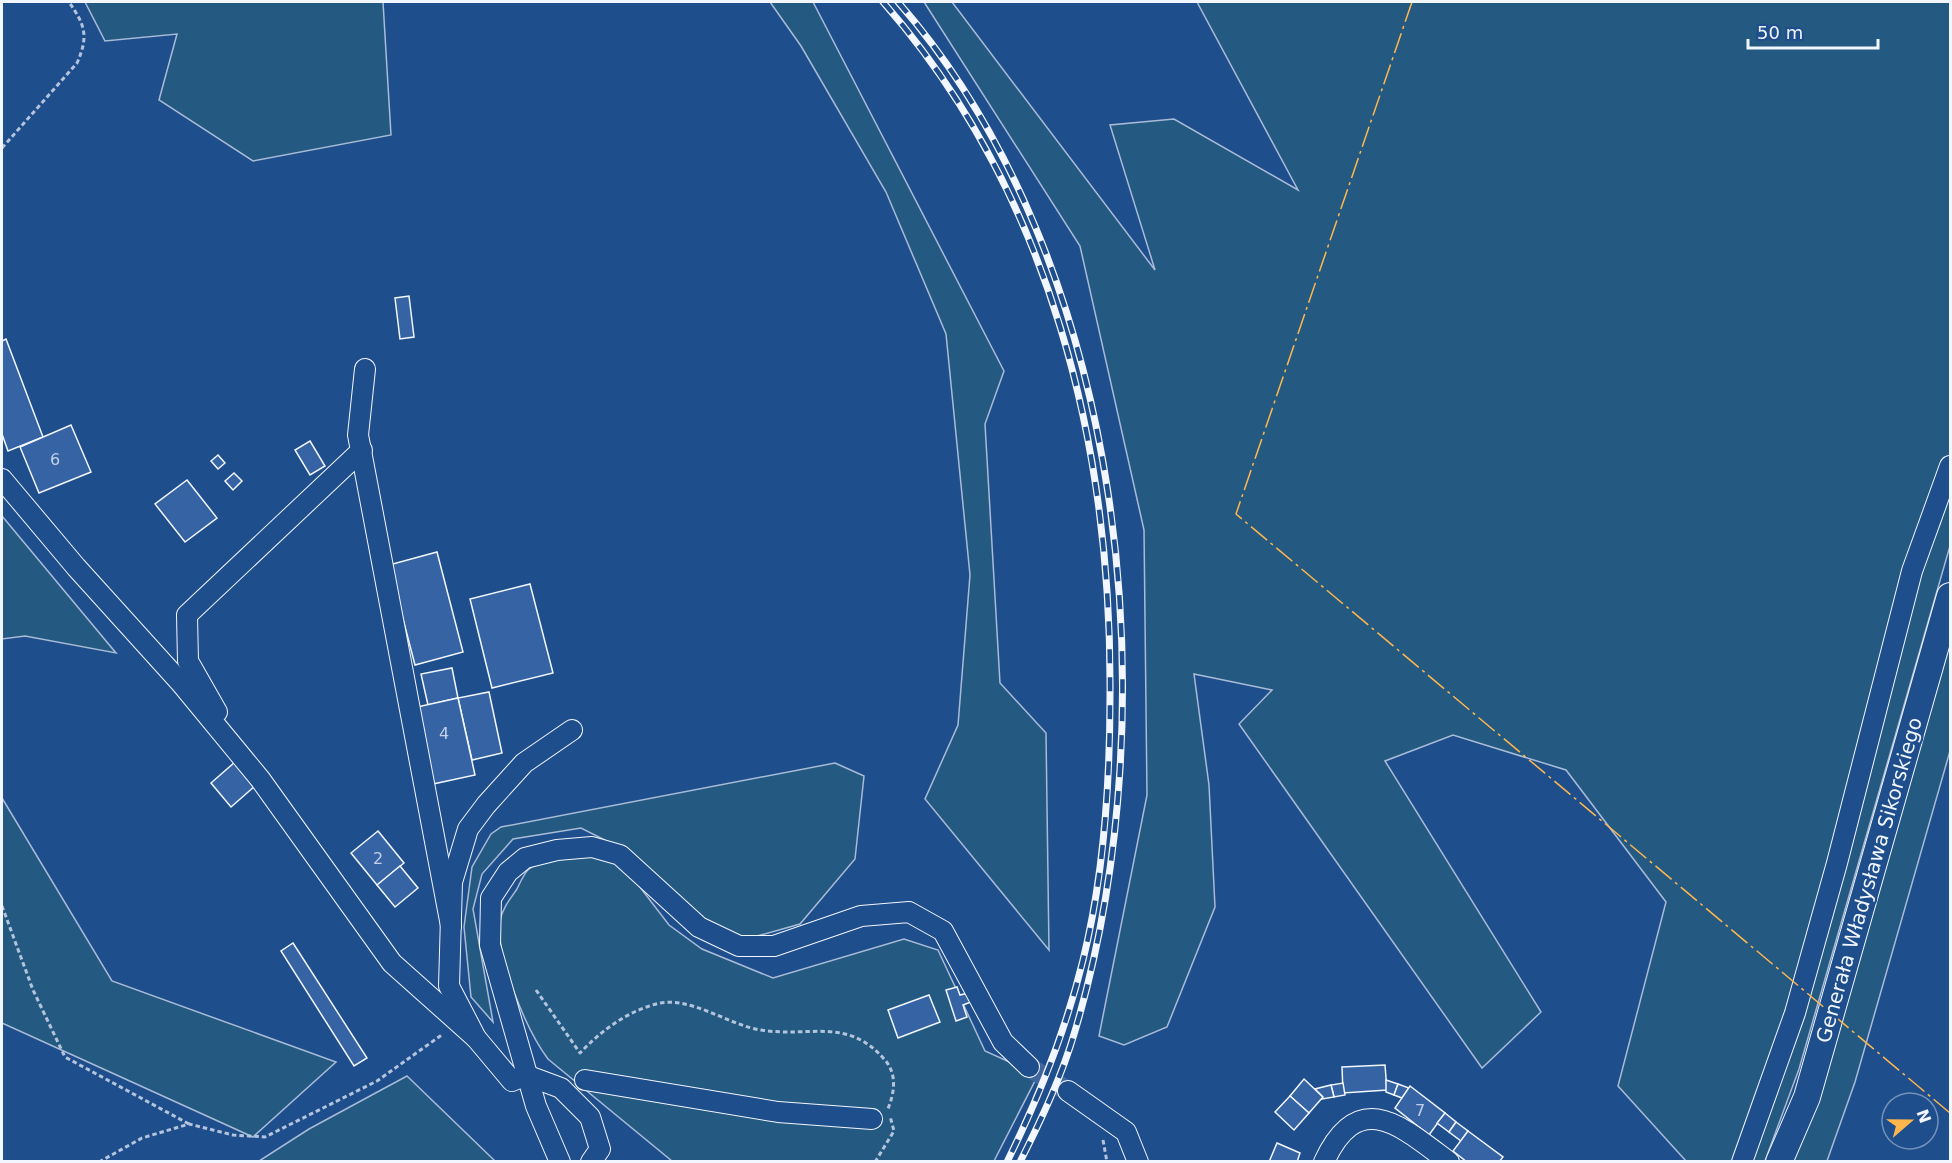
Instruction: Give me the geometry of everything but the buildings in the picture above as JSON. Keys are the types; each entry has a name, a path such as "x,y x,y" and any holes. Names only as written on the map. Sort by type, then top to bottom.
{"main road":[{"name":"Generała Władysława Sikorskiego","path":"1779,1161 1807,1096 1950,596"}],"street":[{"path":"365,369 358,435 451,926"},
{"path":"232,745 220,716 188,661 187,615 362,450"},
{"path":"1742,1161 1795,1013 1837,863 1912,571 1950,466"},
{"path":"2,479 232,745 267,789 392,963 476,1038 512,1081 526,1075 561,1088 590,1117 600,1149 591,1161"},
{"path":"476,1038 449,986 452,882 468,830 524,763 572,730"},
{"path":"560,1161 536,1106 490,945 491,898 508,872 525,858 557,850 592,847 620,855 699,927 739,946 774,946 861,916 909,912 944,931 1003,1042 1029,1067"},
{"path":"585,1080 778,1112 880,1115"},
{"path":"1068,1091 1126,1132 1138,1161"},
{"path":"1324,1161 1331,1147 1352,1122 1370,1118 1386,1120 1449,1161"}],"path":[{"path":"2,147 77,63 86,33 79,15 69,2"},
{"path":"2,906 33,990 64,1057 189,1124 233,1136 265,1137 376,1081 447,1031 476,1038"},
{"path":"536,990 579,1053 604,1028 657,1004 686,1005 761,1030 816,1030 856,1036 872,1045 890,1065 895,1087 880,1115 894,1123 894,1131 875,1161"},
{"path":"99,1161 142,1138 189,1124"}],"shaded area":[{"path":"85,2 383,2 391,135 253,161 159,100 177,34 105,41"},
{"path":"770,2 813,2 1004,371 985,424 1000,683 1046,733 1049,950 925,799 958,725 970,575 946,334 886,192 801,46"},
{"path":"924,2 952,2 1155,270 1110,125 1174,119 1298,190 1197,2 1950,2 1950,466 1742,1161 1686,1161 1618,1086 1666,902 1566,770 1453,735 1385,761 1541,1012 1482,1068 1239,724 1272,690 1194,674 1209,785 1215,907 1167,1027 1124,1045 1099,1036 1147,795 1144,530 1080,246"},
{"path":"1950,488 1950,546 1799,1069 1765,1161 1746,1162 1906,603 1940,524"},
{"path":"2,516 116,653 25,636 2,639"},
{"path":"1950,635 1950,751 1855,1082 1827,1161 1791,1162"},
{"path":"835,763 864,776 855,859 800,924 743,940 702,921 625,850 581,828 513,839 482,874 473,909 493,1022 471,997 464,927 472,867 491,834 501,827"},
{"path":"2,798 112,981 336,1062 253,1137 2,1023"},
{"path":"587,855 618,863 633,878 669,925 702,949 773,978 904,939 938,950 985,1051 1038,1075 994,1161 672,1161 548,1059 531,1031 507,973 502,953 500,921 504,908 525,873 541,863"},
{"path":"407,1076 495,1161 259,1161 309,1129"}],"tunnel":[{"path":"1029,1067 1068,1091"}],"railway":[{"path":"883,2 941,76 990,156 1029,240 1060,327 1083,417 1099,509 1108,603 1110,696 1109,762 1101,862 1083,960 1060,1038 1041,1088 1007,1162"},
{"path":"898,2 975,108 1035,227 1080,357 1108,493 1121,632 1120,771 1104,905 1070,1048 1020,1162"}],"power":[{"path":"1412,2 1236,514 1950,1113"}]}
